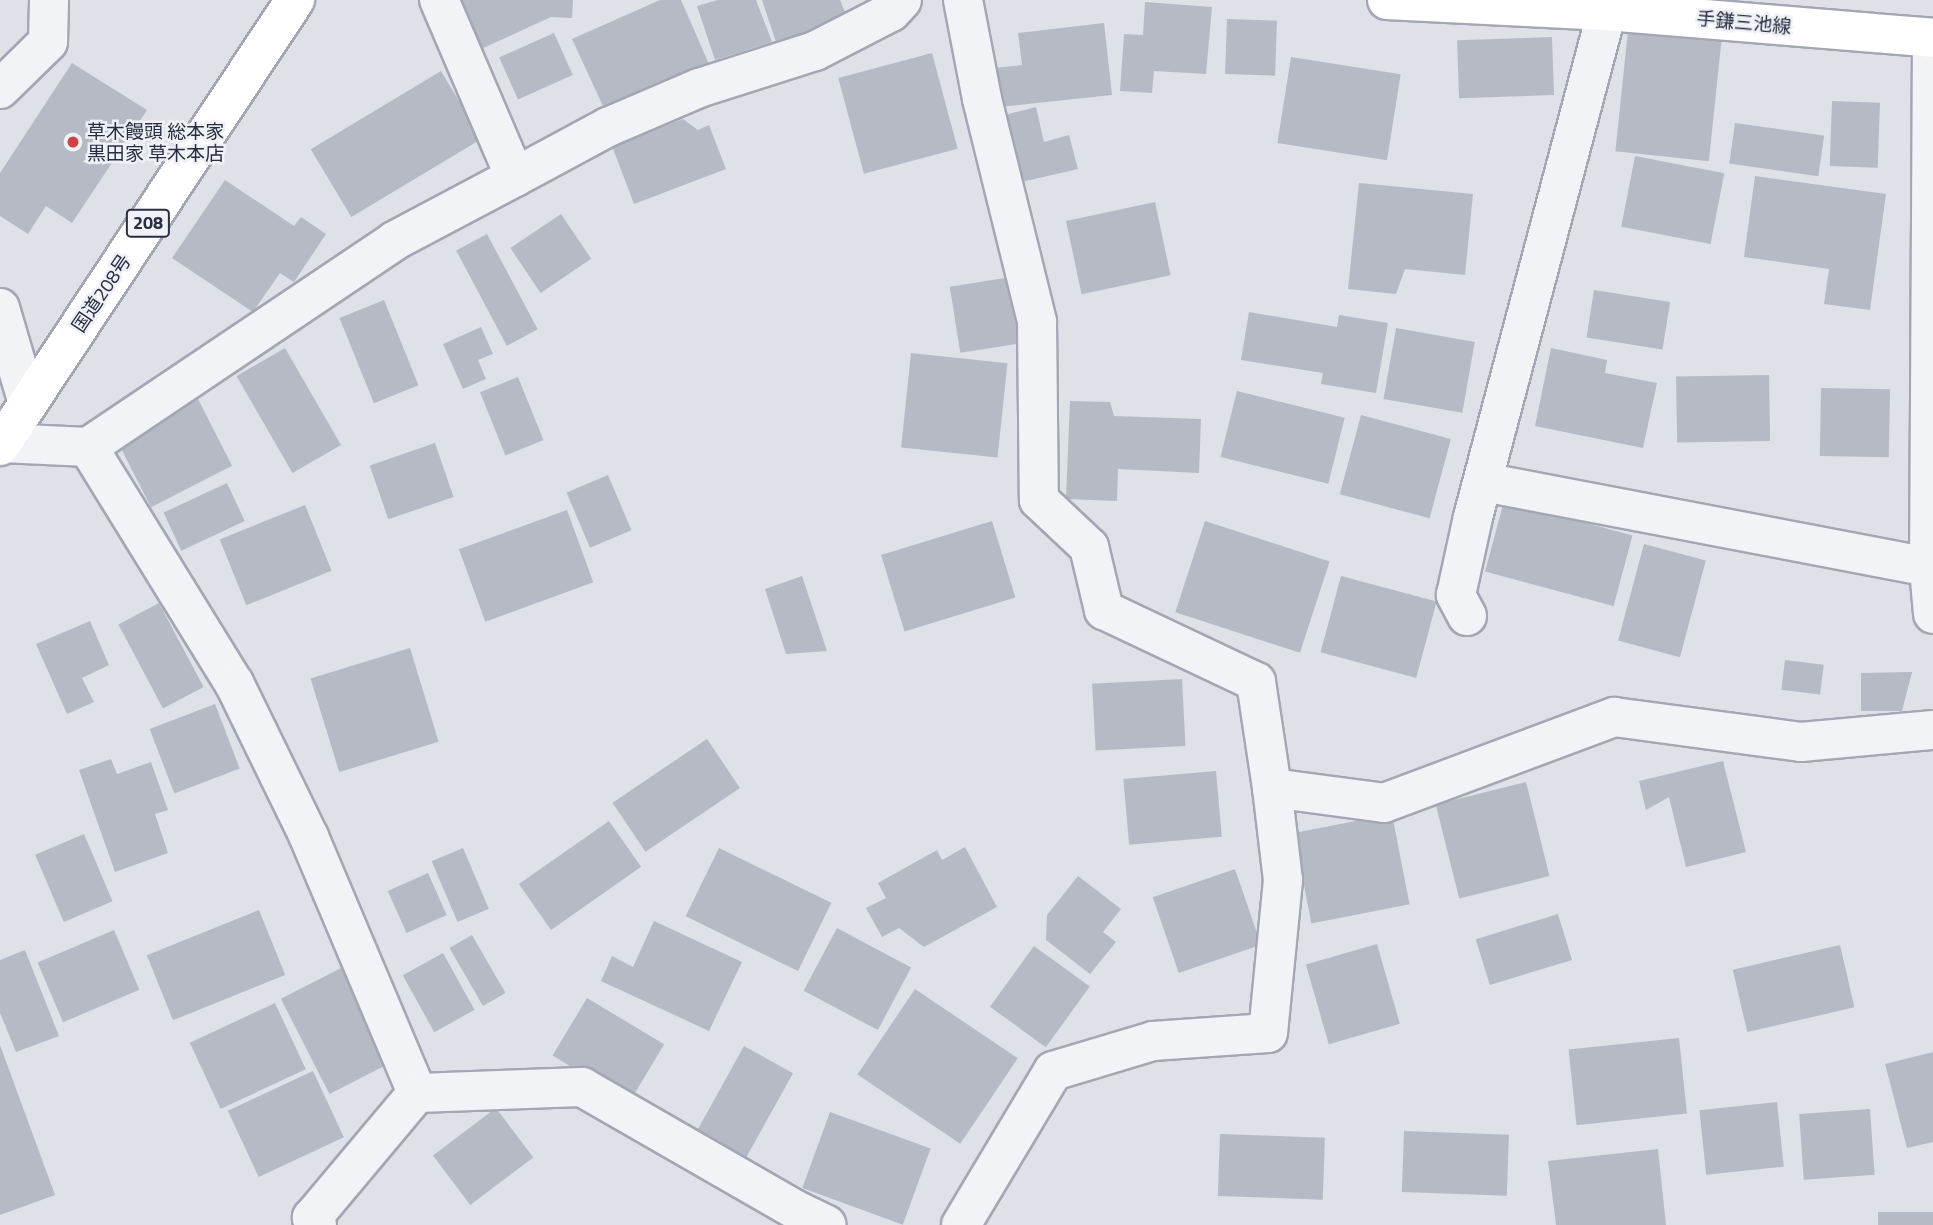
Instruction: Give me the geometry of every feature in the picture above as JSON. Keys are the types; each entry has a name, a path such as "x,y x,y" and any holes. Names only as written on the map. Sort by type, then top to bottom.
{"main road":[{"name":"国道208号","path":"1,445 295,0"},
{"name":"手鎌三池線","path":"1387,0 1607,11 1932,38"}],"street":[{"path":"0,89 48,42 49,0"},
{"path":"439,0 515,177"},
{"path":"1,445 88,447 394,242 608,127 699,88 815,51 891,12 902,0"},
{"path":"961,1225 1053,1071 1153,1041 1268,1033 1283,880 1256,682 1104,610 1089,547 1040,500 1037,322 982,99 963,0"},
{"path":"1467,616 1456,595 1483,482 1607,11"},
{"path":"1932,38 1933,614"},
{"path":"0,308 28,404"},
{"path":"88,447 233,683 309,837 417,1093"},
{"path":"1483,482 1931,568"},
{"path":"1272,788 1384,803 1614,717 1801,742 1933,730"},
{"path":"317,1225 312,1218 417,1093 582,1087 796,1210 827,1225"}],"building":[{"path":"453,0 573,0 572,18 551,17 477,51"},
{"path":"660,0 681,0 712,71 608,117 572,39"},
{"path":"718,0 756,0 772,42 715,60 697,6"},
{"path":"762,0 840,0 849,22 779,51"},
{"path":"1145,2 1212,7 1206,74 1154,71 1152,93 1120,91 1124,34 1143,35"},
{"path":"1227,19 1277,21 1275,76 1225,74"},
{"path":"1104,23 1112,95 999,107 994,68 1022,65 1018,33"},
{"path":"1628,31 1721,41 1709,161 1615,151"},
{"path":"554,33 573,75 518,99 499,57"},
{"path":"1552,37 1554,95 1459,98 1457,40"},
{"path":"932,53 958,149 864,174 838,78"},
{"path":"1291,57 1401,74 1387,160 1277,143"},
{"name":"草木饅頭 総本家 黒田家 草木本店","path":"72,63 147,110 72,223 46,206 28,234 0,216 0,173"},
{"path":"441,71 482,139 351,217 311,149"},
{"path":"1832,101 1880,103 1878,168 1830,166"},
{"path":"1036,107 1044,142 1069,135 1078,169 1013,184 997,117"},
{"path":"683,119 698,130 709,125 726,169 634,204 612,146"},
{"path":"1735,123 1824,136 1818,176 1729,164"},
{"path":"1635,156 1724,173 1711,244 1621,227"},
{"path":"1755,176 1886,194 1870,310 1824,304 1829,269 1744,257"},
{"path":"225,180 294,226 301,217 326,234 294,282 280,273 253,312 172,258"},
{"path":"1359,183 1473,194 1465,275 1405,269 1396,294 1348,289"},
{"path":"1155,202 1171,275 1082,294 1066,221"},
{"path":"561,214 591,259 541,293 510,248"},
{"path":"487,234 538,329 507,346 456,250"},
{"path":"1011,277 1021,343 960,353 950,287"},
{"path":"1594,290 1670,302 1663,349 1586,337"},
{"path":"384,300 418,385 374,403 339,318"},
{"path":"1249,312 1337,327 1339,315 1388,323 1376,393 1321,384 1323,373 1241,360"},
{"path":"481,327 493,354 478,360 486,379 463,389 443,344"},
{"path":"1396,328 1475,342 1462,413 1383,399"},
{"path":"285,348 341,445 293,473 237,376"},
{"path":"1551,348 1607,360 1605,373 1657,383 1643,448 1535,426"},
{"path":"911,353 1007,363 998,458 901,447"},
{"path":"1769,375 1770,441 1677,443 1676,377"},
{"path":"518,377 543,440 505,455 480,392"},
{"path":"1821,388 1890,389 1889,457 1820,456"},
{"path":"1237,391 1345,418 1328,484 1221,457"},
{"path":"198,399 232,466 151,507 117,440"},
{"path":"1070,401 1110,402 1114,416 1201,419 1199,473 1118,469 1117,501 1066,499"},
{"path":"1361,415 1451,439 1430,518 1340,494"},
{"path":"435,443 454,497 388,519 370,465"},
{"path":"608,475 631,530 590,548 567,493"},
{"path":"227,483 245,521 181,551 164,513"},
{"path":"1504,501 1632,535 1614,606 1485,572"},
{"path":"305,505 332,571 246,605 220,539"},
{"path":"567,510 593,582 485,622 459,549"},
{"path":"992,521 1015,598 904,631 881,555"},
{"path":"1205,521 1330,561 1300,653 1175,612"},
{"path":"1644,544 1706,561 1680,657 1618,641"},
{"path":"802,576 827,651 786,654 765,589"},
{"path":"1341,576 1437,602 1416,678 1321,652"},
{"path":"159,603 204,687 163,708 118,625"},
{"path":"90,621 109,665 82,678 94,702 67,714 36,644"},
{"path":"410,648 439,742 339,772 311,678"},
{"path":"1785,660 1824,665 1820,695 1781,690"},
{"path":"1912,672 1902,711 1861,711 1861,673"},
{"path":"1182,679 1186,746 1096,751 1092,684"},
{"path":"215,704 240,768 174,794 150,729"},
{"path":"707,739 740,788 645,852 612,803"},
{"path":"111,759 117,774 151,762 168,810 155,814 168,853 115,872 79,770"},
{"path":"1723,761 1746,852 1686,867 1669,797 1646,810 1639,781"},
{"path":"1216,771 1222,837 1129,845 1123,779"},
{"path":"1526,782 1549,876 1459,899 1436,804"},
{"path":"1392,814 1410,904 1311,923 1294,833"},
{"path":"609,821 641,867 551,930 519,884"},
{"path":"84,834 113,901 64,922 35,855"},
{"path":"965,847 997,907 924,947 899,928 882,937 866,908 886,898 878,883 937,850 942,860"},
{"path":"463,848 489,909 457,922 432,861"},
{"path":"719,848 831,903 798,971 686,916"},
{"path":"1235,869 1261,945 1179,973 1153,897"},
{"path":"428,873 447,915 407,933 388,891"},
{"path":"1078,876 1121,909 1103,932 1116,942 1090,974 1046,940 1047,915"},
{"path":"259,910 285,975 173,1020 147,955"},
{"path":"1558,914 1572,960 1490,985 1476,939"},
{"path":"654,921 742,962 709,1031 601,981 612,956 633,967"},
{"path":"837,928 911,967 878,1030 804,991"},
{"path":"114,930 139,990 63,1022 38,962"},
{"path":"472,935 506,993 483,1006 449,948"},
{"path":"1377,944 1400,1024 1329,1044 1306,964"},
{"path":"1840,945 1854,1007 1747,1032 1733,970"},
{"path":"1034,946 1090,987 1046,1047 990,1007"},
{"path":"25,950 59,1036 16,1052 0,1013 0,960"},
{"path":"443,953 475,1010 434,1032 403,975"},
{"path":"345,966 394,1061 329,1094 281,999"},
{"path":"915,989 1018,1058 960,1144 857,1074"},
{"path":"587,998 664,1044 630,1102 552,1055"},
{"path":"275,1003 306,1069 221,1109 190,1043"},
{"path":"1679,1038 1687,1114 1577,1125 1569,1050"},
{"path":"0,1045 55,1195 0,1215"},
{"path":"744,1046 793,1073 745,1159 696,1132"},
{"path":"1933,1052 1933,1142 1907,1148 1885,1064"},
{"path":"313,1071 344,1137 259,1177 228,1111"},
{"path":"1777,1102 1784,1167 1706,1175 1699,1110"},
{"path":"496,1108 533,1158 470,1205 433,1156"},
{"path":"1870,1109 1875,1175 1804,1180 1799,1114"},
{"path":"830,1112 931,1149 903,1225 802,1188"},
{"path":"1404,1131 1509,1135 1507,1196 1402,1192"},
{"path":"1220,1134 1325,1138 1323,1200 1218,1196"},
{"path":"1658,1149 1666,1225 1556,1225 1548,1161"},
{"path":"1878,1212 1933,1212 1933,1225 1878,1225"}],"place":[{"name":"草木饅頭 総本家 黒田家 草木本店","path":"73,142"}]}
